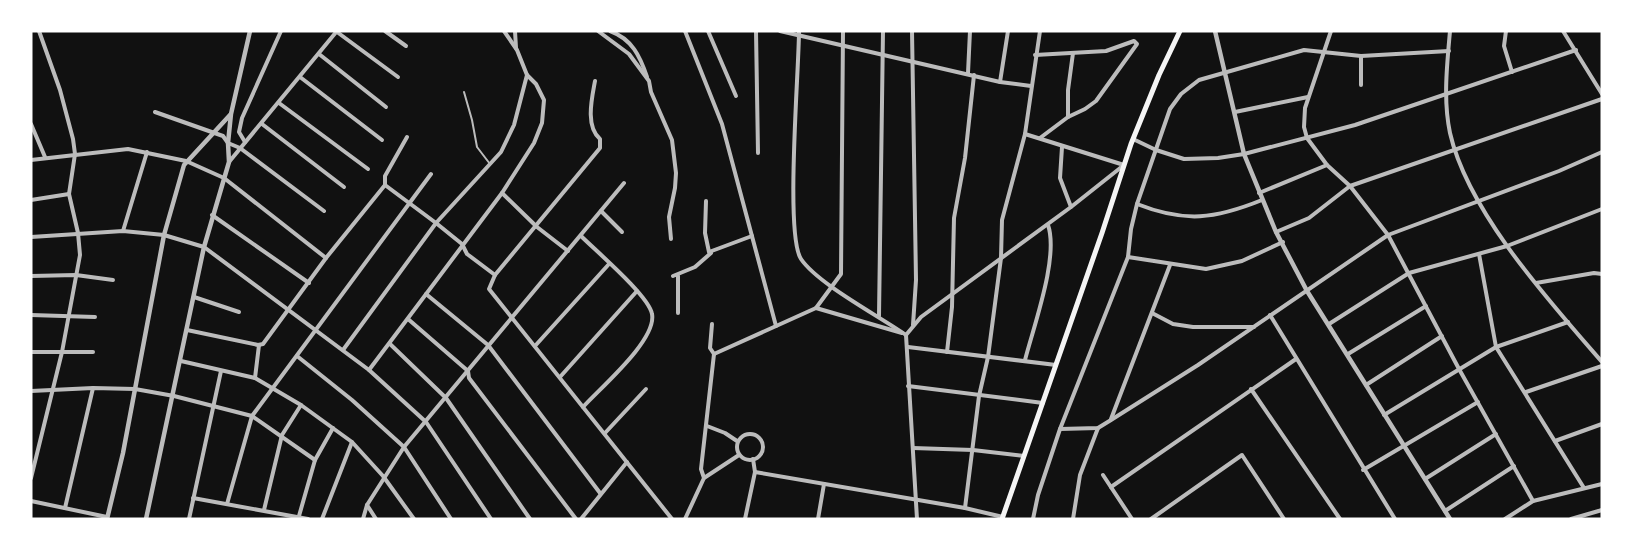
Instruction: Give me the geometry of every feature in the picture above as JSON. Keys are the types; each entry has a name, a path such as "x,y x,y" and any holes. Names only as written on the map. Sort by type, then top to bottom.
{"main road":[{"path":"1003,518 1132,139 1180,31"}],"street":[{"path":"31,478 62,352 80,255 78,233 68,194 75,154 60,90 39,31"},
{"path":"245,142 239,132 242,118 281,31"},
{"path":"229,162 337,31 398,78"},
{"path":"385,31 406,46"},
{"path":"369,370 502,193 534,144 543,116 544,100 536,84 527,75 516,50 504,31"},
{"path":"514,31 516,50"},
{"path":"598,31 629,54 649,81"},
{"path":"610,31 619,35 633,46 672,140 676,180 669,217 671,239"},
{"path":"685,31 722,124 776,326"},
{"path":"708,31 736,96"},
{"path":"756,31 758,153"},
{"path":"780,31 799,33 1000,82 1030,86"},
{"path":"714,354 816,308 841,274 843,31"},
{"path":"879,316 883,31"},
{"path":"912,31 916,280 913,325"},
{"path":"968,73 970,31"},
{"path":"1000,82 1008,31"},
{"path":"965,508 979,396 988,357 1002,258 1002,220 1025,134 1030,86 1040,31"},
{"path":"1215,31 1226,71 1244,154 1276,232 1283,242 1307,291 1450,519"},
{"path":"1331,31 1308,97 1304,119 1307,138 1327,165 1350,186 1388,235 1459,369 1533,501"},
{"path":"1450,31 1447,92 1449,124 1454,150 1479,201 1507,246 1602,364 1526,392"},
{"path":"1506,31 1504,46 1512,72"},
{"path":"1563,31 1602,94"},
{"path":"146,519 174,396 204,247 229,162 228,143 231,114 249,33"},
{"path":"799,33 794,205 796,246 802,261 831,286 906,335"},
{"path":"1036,55 1106,50 1134,41 1137,44 1105,91 1085,109 1068,117 1040,138"},
{"path":"1132,139 1156,150 1184,159 1218,158 1244,154 1355,124 1576,50"},
{"path":"1033,519 1038,495 1060,429 1128,257 1131,229 1137,204 1170,110 1181,94 1199,80 1298,51 1361,56 1449,51"},
{"path":"1068,117 1068,90 1073,53"},
{"path":"318,54 386,107"},
{"path":"1361,56 1361,85"},
{"path":"343,350 436,223 501,152 514,125 527,75"},
{"path":"947,352 952,296 954,218 965,158 974,75"},
{"path":"300,77 382,140"},
{"path":"595,81 591,105 593,130 600,139 600,148 537,227 495,275 489,289 672,519"},
{"path":"1235,112 1308,97"},
{"path":"1276,232 1309,218 1350,186 1602,99"},
{"path":"279,103 368,169"},
{"path":"155,112 224,136 228,143 240,148 324,211"},
{"path":"31,501 107,518 123,453 164,235 186,161 231,114"},
{"path":"31,124 45,158"},
{"path":"262,124 344,187"},
{"path":"1025,134 1062,147 1124,164"},
{"path":"255,378 259,345 288,311 326,258 385,185 385,176 407,137"},
{"path":"1062,147 1060,178 1071,208"},
{"path":"31,160 128,149 186,161 224,178 326,258"},
{"path":"123,232 147,152"},
{"path":"1060,429 1098,428 1254,327 1388,235 1559,171 1602,152"},
{"path":"917,519 906,335 921,316 952,296 1071,208 1124,164"},
{"path":"1259,193 1327,165"},
{"path":"227,504 252,416 297,356 314,329 431,174"},
{"path":"363,519 367,505 404,447 488,345 512,320 624,182"},
{"path":"385,185 462,244 467,254 495,275"},
{"path":"502,193 537,227 568,251"},
{"path":"31,200 68,194"},
{"path":"1137,204 1158,212 1200,218 1239,209 1262,200"},
{"path":"706,201 706,246 711,253"},
{"path":"1329,324 1409,273 1507,246 1602,209"},
{"path":"601,211 622,232"},
{"path":"212,215 309,283"},
{"path":"1025,360 1051,260 1051,234 1048,225"},
{"path":"31,237 123,232 164,235 204,247 369,370 426,422 491,519"},
{"path":"581,236 638,292 652,313 652,327 644,342 583,407"},
{"path":"673,276 678,276 695,267 711,253 752,236"},
{"path":"1128,257 1170,265 1206,269 1228,266 1283,242"},
{"path":"1479,254 1496,347 1526,392 1584,488"},
{"path":"535,346 609,264"},
{"path":"1111,420 1170,265"},
{"path":"1536,283 1594,273 1602,274"},
{"path":"31,276 76,275 112,280"},
{"path":"678,276 678,313"},
{"path":"560,377 638,292"},
{"path":"426,294 488,345 600,493"},
{"path":"194,297 239,312"},
{"path":"1348,354 1426,306"},
{"path":"816,308 906,335"},
{"path":"1152,313 1173,324 1193,327 1254,327"},
{"path":"1270,315 1363,470 1395,519"},
{"path":"31,316 95,317"},
{"path":"408,319 468,371 469,378 576,519"},
{"path":"1384,415 1496,347 1568,322"},
{"path":"704,478 700,469 707,426 714,354 710,348 712,324"},
{"path":"187,330 259,345"},
{"path":"1366,385 1442,336"},
{"path":"390,344 446,398 530,519"},
{"path":"908,347 1056,365"},
{"path":"31,352 93,352"},
{"path":"297,356 352,400 404,447 451,519"},
{"path":"1111,487 1296,359"},
{"path":"181,360 255,378 301,405 352,442 384,476 414,519"},
{"path":"189,519 215,407 221,371"},
{"path":"908,386 1043,403"},
{"path":"65,508 93,388"},
{"path":"31,391 93,388 135,389 174,396 252,416 282,435 315,460"},
{"path":"1251,389 1340,519"},
{"path":"605,433 646,390"},
{"path":"1363,470 1478,402"},
{"path":"264,510 282,435 301,405"},
{"path":"1555,441 1602,424"},
{"path":"707,426 725,433 738,441"},
{"path":"299,516 315,460 333,428"},
{"path":"1073,519 1080,474 1098,428"},
{"path":"745,519 755,472 754,459 762,450 760,438 748,434 738,441 736,448 744,458 754,459"},
{"path":"1425,479 1496,434"},
{"path":"322,519 352,442"},
{"path":"913,448 973,450 1024,456"},
{"path":"685,519 704,478 740,455"},
{"path":"1151,519 1242,455 1284,519"},
{"path":"581,519 600,493 627,462"},
{"path":"1445,511 1514,466"},
{"path":"755,472 965,508 1003,518"},
{"path":"1103,475 1132,519"},
{"path":"818,519 824,484"},
{"path":"1505,519 1533,501 1602,484"},
{"path":"193,498 308,519"},
{"path":"367,505 376,519"},
{"path":"1574,518 1602,510"}],"lane":[{"path":"464,92 477,147 490,164"}]}
